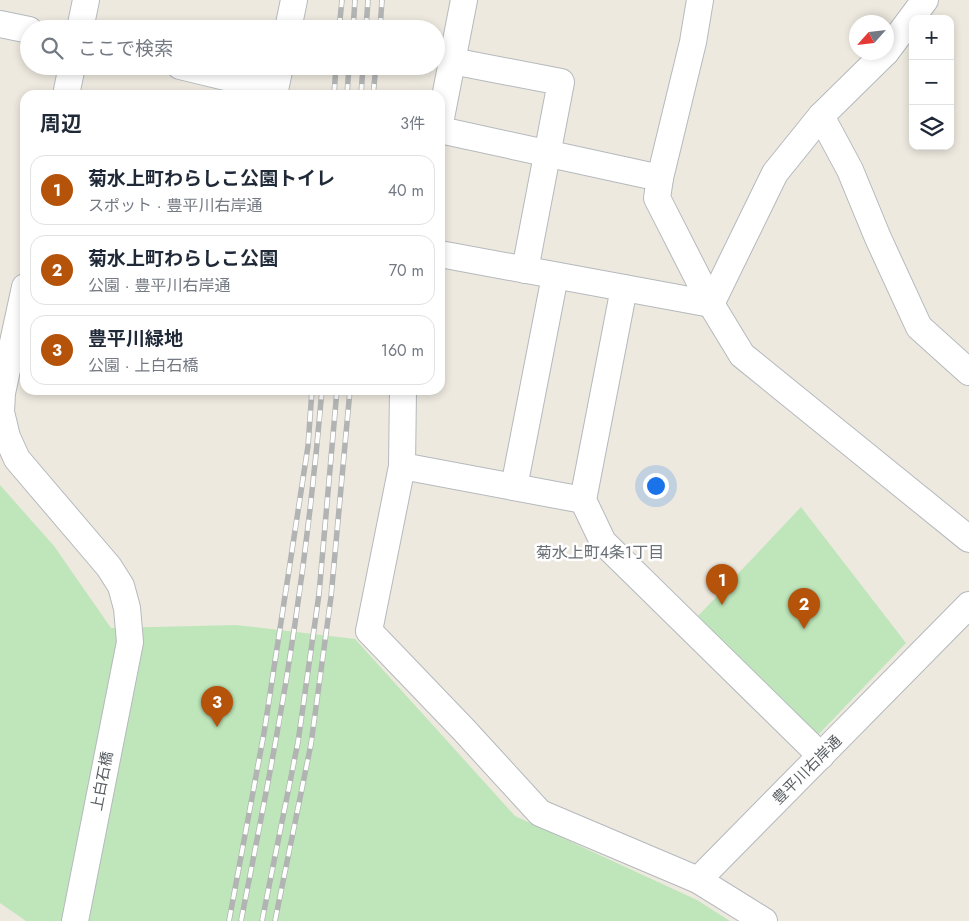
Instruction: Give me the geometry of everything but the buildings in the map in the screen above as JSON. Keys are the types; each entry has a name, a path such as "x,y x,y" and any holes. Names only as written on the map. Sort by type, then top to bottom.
{"street":[{"path":"82,20 86,0"},
{"path":"290,20 294,0"},
{"path":"445,97 464,0"},
{"path":"700,0 693,42 660,178 657,198 711,304 742,355 969,539"},
{"path":"894,41 925,0"},
{"path":"0,24 20,28"},
{"path":"711,304 775,173 821,116 878,60"},
{"path":"452,61 561,82 525,270"},
{"path":"67,90 70,75"},
{"path":"228,75 276,84"},
{"path":"821,116 850,170 878,238 920,327 969,372"},
{"path":"445,131 660,178"},
{"path":"445,255 711,304"},
{"path":"514,487 555,276"},
{"path":"624,288 583,500 603,542 821,756"},
{"name":"上白石橋","path":"20,326 1,392 1,412 7,437 16,459 109,567 121,586 127,608 130,642 74,921"},
{"path":"403,395 402,466 369,631 540,813 698,880 764,921"},
{"path":"402,466 583,500"},
{"name":"豊平川右岸通","path":"698,880 969,604"}],"green space":[{"path":"0,485 54,546 111,628 236,625 355,639 515,816 697,900 730,921 26,921 0,903"},
{"path":"801,507 906,643 818,735 698,616"}],"railway":[{"path":"340,20 342,0"},
{"path":"354,20 355,0"},
{"path":"367,20 368,0"},
{"path":"381,20 382,0"},
{"path":"334,90 335,75"},
{"path":"347,90 348,75"},
{"path":"361,90 362,75"},
{"path":"374,90 375,75"},
{"path":"229,921 264,733 308,446 312,395"},
{"path":"241,921 291,652 309,522 322,395"},
{"path":"262,921 298,742 319,594 337,395"},
{"path":"275,921 311,744 331,597 350,395"}],"place":[{"name":"菊水上町わらしこ公園トイレ","path":"722,605"},
{"name":"菊水上町わらしこ公園","path":"804,629"},
{"name":"豊平川緑地","path":"217,727"}],"district":[{"name":"菊水上町4条1丁目","path":"600,552"}]}
